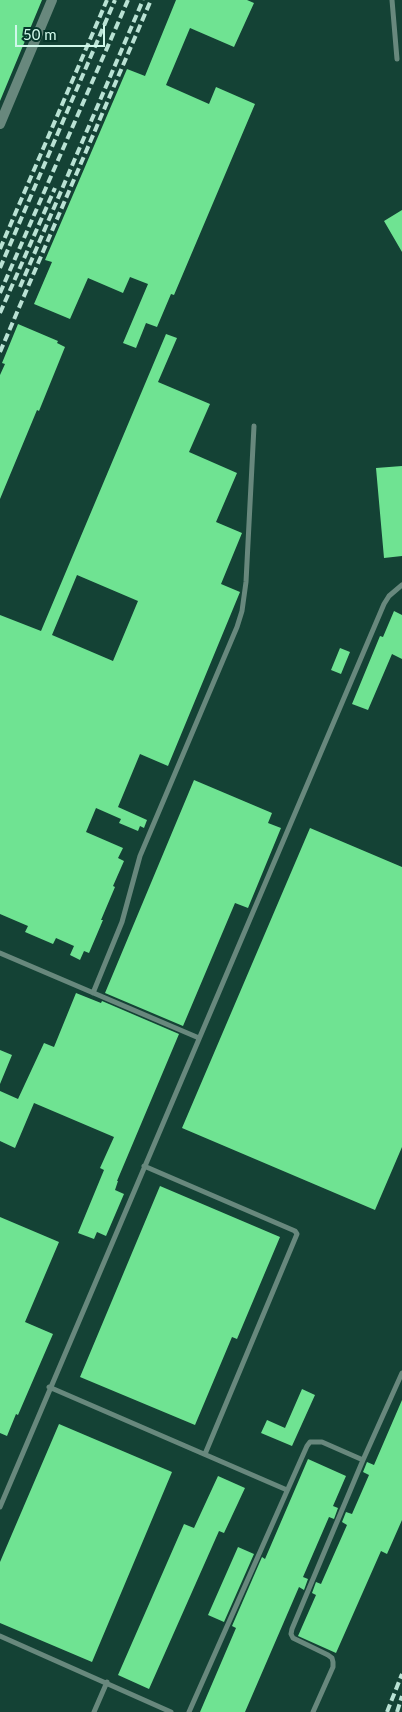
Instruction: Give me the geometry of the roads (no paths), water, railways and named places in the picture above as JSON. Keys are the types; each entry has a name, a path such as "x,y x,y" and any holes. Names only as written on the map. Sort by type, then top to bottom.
{"street":[{"path":"0,124 52,0"}],"lane":[{"path":"392,0 397,59"},
{"path":"93,993 122,922 140,856 237,628 242,611 246,582 254,426"},
{"path":"0,1507 384,604 389,596 402,585"},
{"path":"0,954 199,1038"},
{"path":"144,1166 295,1231 297,1234 205,1454"},
{"path":"313,1712 333,1662 332,1658 296,1641 291,1634 292,1629 402,1372"},
{"path":"50,1387 287,1490"},
{"path":"189,1712 310,1442 322,1442 363,1460"},
{"path":"0,1636 171,1712"},
{"path":"94,1712 107,1682"}],"railway":[{"path":"0,249 107,0"},
{"path":"0,268 115,0"},
{"path":"0,293 128,0"},
{"path":"20,287 143,0"},
{"path":"0,352 151,0"},
{"path":"0,313 55,188"},
{"path":"387,1712 402,1674"},
{"path":"397,1712 402,1696"}]}
